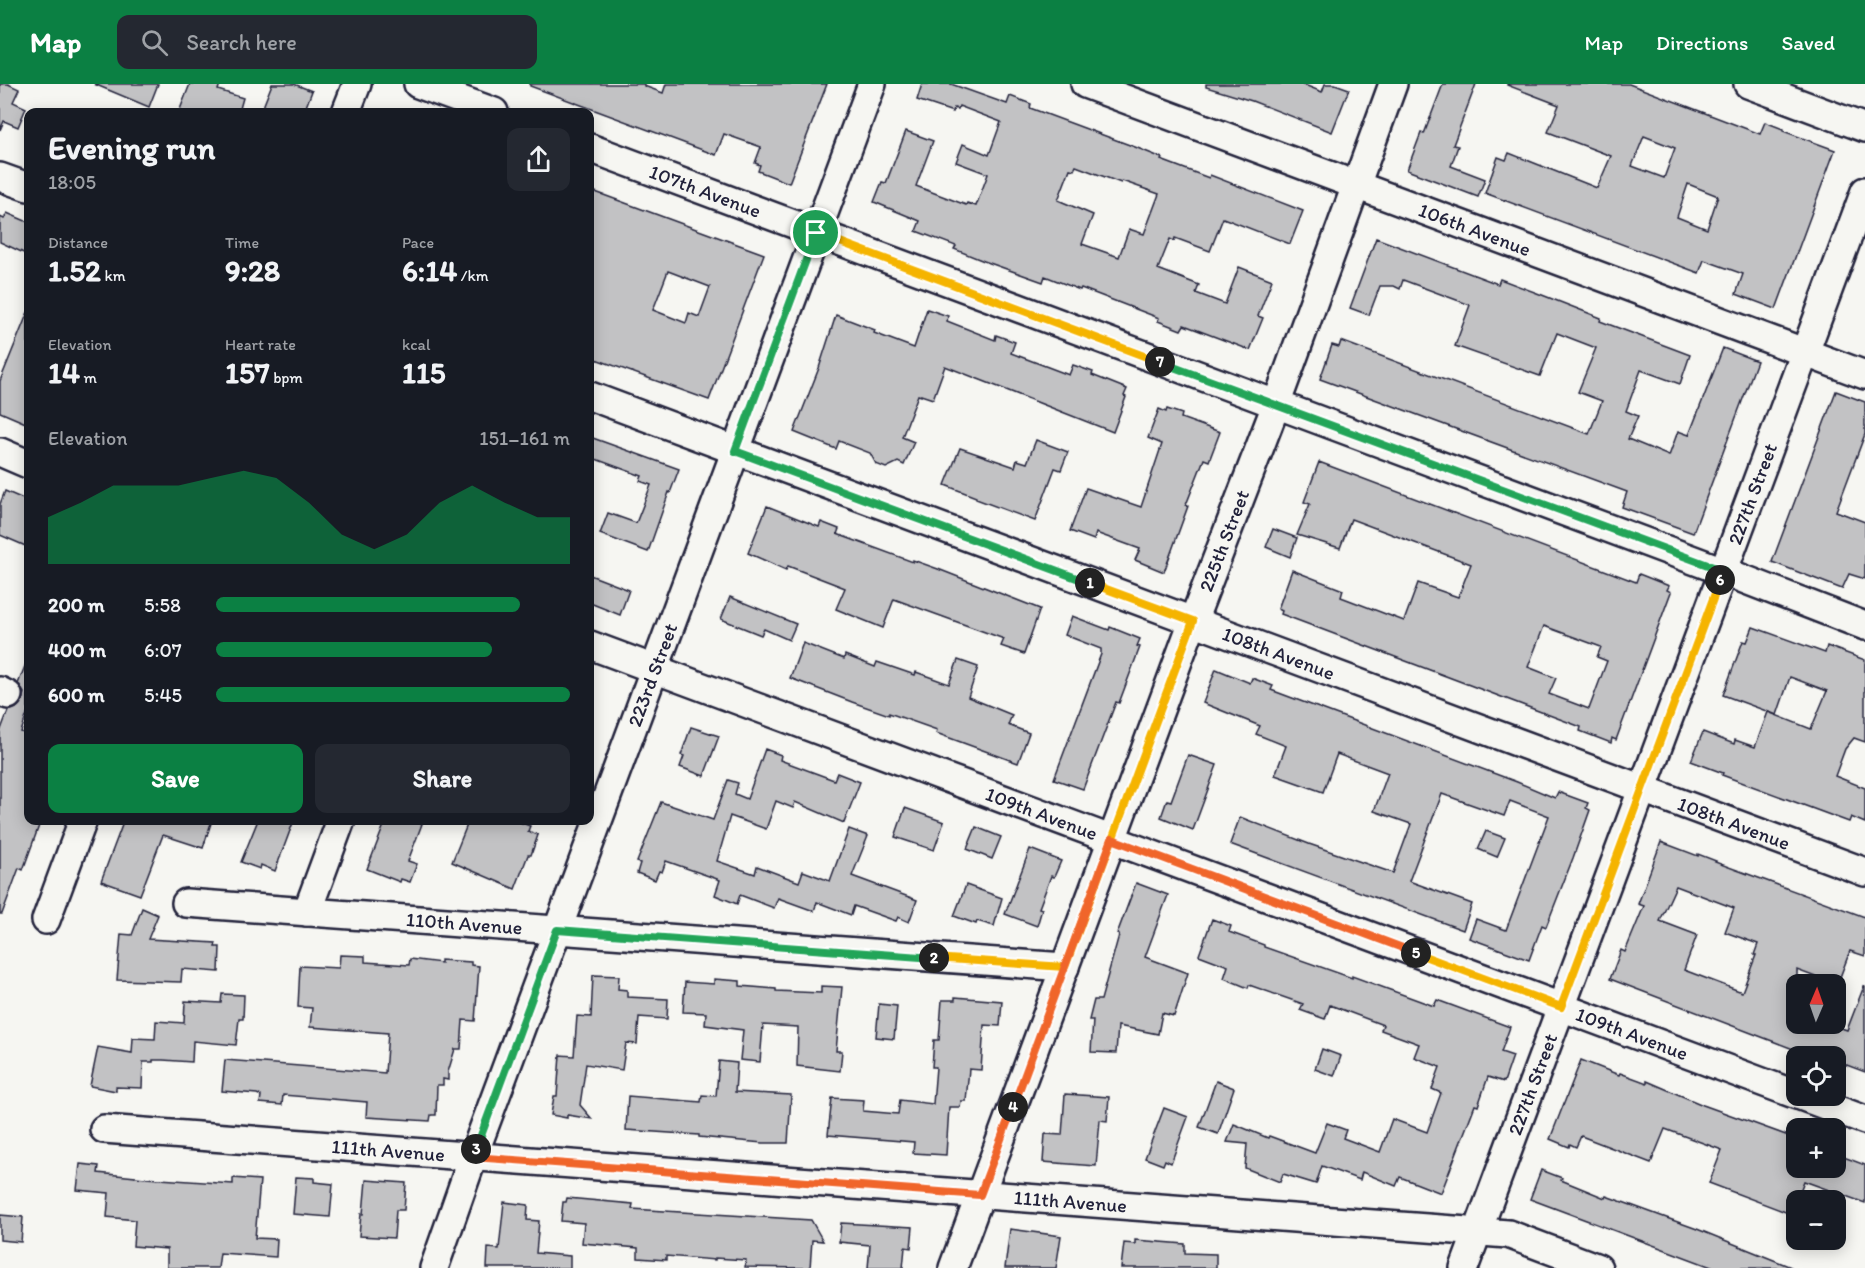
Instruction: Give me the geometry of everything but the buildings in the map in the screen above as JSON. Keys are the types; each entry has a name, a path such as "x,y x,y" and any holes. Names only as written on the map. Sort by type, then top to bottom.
{"street":[{"path":"348,108 357,84"},
{"path":"418,84 483,108"},
{"name":"223rd Street","path":"434,1268 473,1157 872,84"},
{"name":"106th Avenue","path":"1084,84 1865,375"},
{"name":"225th Street","path":"953,1268 1394,84"},
{"path":"1748,84 1865,128"},
{"name":"107th Avenue","path":"594,150 1724,571 1865,626"},
{"path":"0,177 24,186"},
{"name":"227th Street","path":"1464,1268 1865,191"},
{"name":"108th Avenue","path":"594,398 1865,872"},
{"path":"0,452 24,462"},
{"name":"109th Avenue","path":"594,646 1786,1091"},
{"path":"46,920 81,825"},
{"path":"307,912 339,825"},
{"name":"110th Avenue","path":"186,903 1065,967"},
{"name":"109th Avenue","path":"1827,1106 1865,1120"},
{"name":"111th Avenue","path":"105,1129 1478,1231 1508,1234 1598,1268"}],"route":[{"path":"816,233 735,451 1193,621 1112,839 1065,967 557,930 473,1157 980,1195 1065,967 1088,903 1112,839 1561,1007 1724,571 816,233"}]}
